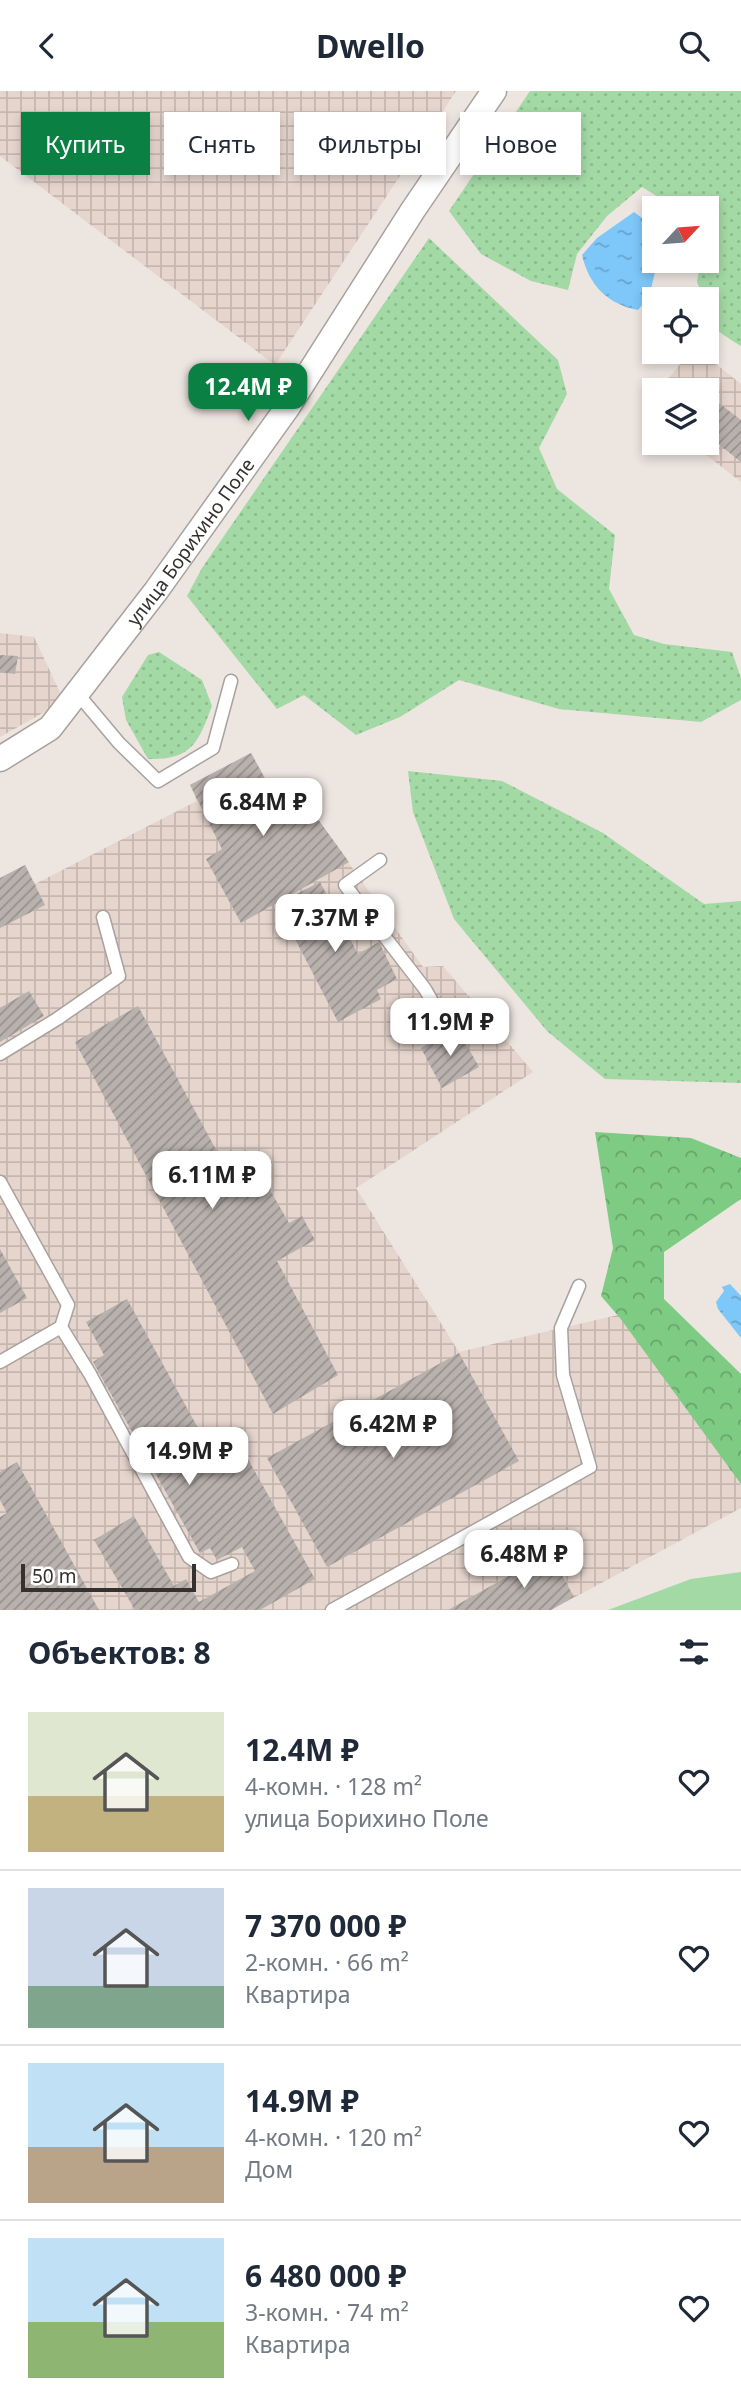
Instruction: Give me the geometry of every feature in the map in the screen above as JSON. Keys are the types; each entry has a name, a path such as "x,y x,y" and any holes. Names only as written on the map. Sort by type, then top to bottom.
{"street":[{"name":"улица Борихино Поле","path":"0,759 50,728 156,591 287,408 413,210 494,91"}],"lane":[{"path":"76,693 119,743 158,781 213,748 231,681"},
{"path":"380,860 345,885 433,1003"},
{"path":"0,1054 119,976 103,918"},
{"path":"0,1182 68,1305 61,1327 0,1362"},
{"path":"332,1610 590,1467 563,1375 561,1328 579,1286"},
{"path":"61,1327 90,1374 189,1557 211,1572 232,1564"}],"shaded area":[{"path":"0,91 456,91 442,112 294,112 294,175 401,175 275,365 25,175 150,175 150,112 21,112 21,172 0,156"},
{"path":"680,364 716,364 741,384 741,482 706,455 719,455 719,378 669,378"},
{"path":"0,633 34,637 64,701 0,737"},
{"path":"251,753 273,793 291,782 423,967 443,966 533,1072 356,1188 459,1352 622,1314 731,1460 741,1486 741,1508 551,1610 0,1610 0,878 25,865 35,884 197,801 190,785"}],"green space":[{"path":"530,91 741,91 741,346 719,331 719,287 699,287 697,281 699,273 719,273 719,196 657,196 642,187 607,216 577,254 568,290 531,281 481,254 449,211 473,175 581,175 581,112 516,112"},
{"path":"429,238 558,360 567,394 539,448 557,489 615,535 609,589 634,635 664,644 732,652 741,678 741,700 701,722 559,709 459,680 400,717 356,735 304,695 277,709 187,596 202,568"},
{"path":"159,652 202,680 212,706 191,747 175,756 148,759 126,720 122,697 148,655"},
{"path":"408,771 502,781 603,833 704,904 741,901 741,1083 605,1079 547,1031 454,919 413,812"},
{"path":"595,1132 691,1138 741,1158 741,1199 664,1252 664,1299 741,1374 741,1484 601,1296 613,1248"},
{"path":"741,1572 741,1610 608,1610 691,1579"}],"water":[{"path":"634,212 642,218 642,273 655,273 651,287 642,287 642,305 638,310 609,298 589,275 582,255 597,238"},
{"path":"730,1284 741,1296 741,1338 718,1309 716,1302 724,1291 722,1287"}],"building":[{"path":"719,403 741,420 741,462 719,445"},
{"path":"0,655 18,656 15,674 0,672"},
{"path":"251,753 273,793 291,782 349,862 241,923 206,859 222,849 190,785"},
{"path":"25,865 45,905 0,928 0,878"},
{"path":"320,882 358,954 379,942 397,979 377,990 381,999 338,1022 277,904"},
{"path":"29,991 44,1016 0,1042 0,1008"},
{"path":"138,1006 238,1190 262,1176 289,1223 302,1216 315,1240 277,1261 338,1375 273,1414 75,1042"},
{"path":"457,1028 479,1067 442,1088 421,1048"},
{"path":"0,1249 27,1298 0,1313"},
{"path":"127,1299 209,1448 234,1434 315,1579 260,1610 135,1610 94,1540 134,1516 174,1586 186,1579 199,1602 255,1571 242,1547 217,1560 210,1548 200,1553 93,1362 104,1355 86,1322"},
{"path":"459,1353 519,1461 327,1567 267,1458"},
{"path":"17,1462 99,1610 0,1610 0,1517 7,1513 0,1500 0,1472"},
{"path":"550,1553 574,1597 551,1610 448,1610"}]}
